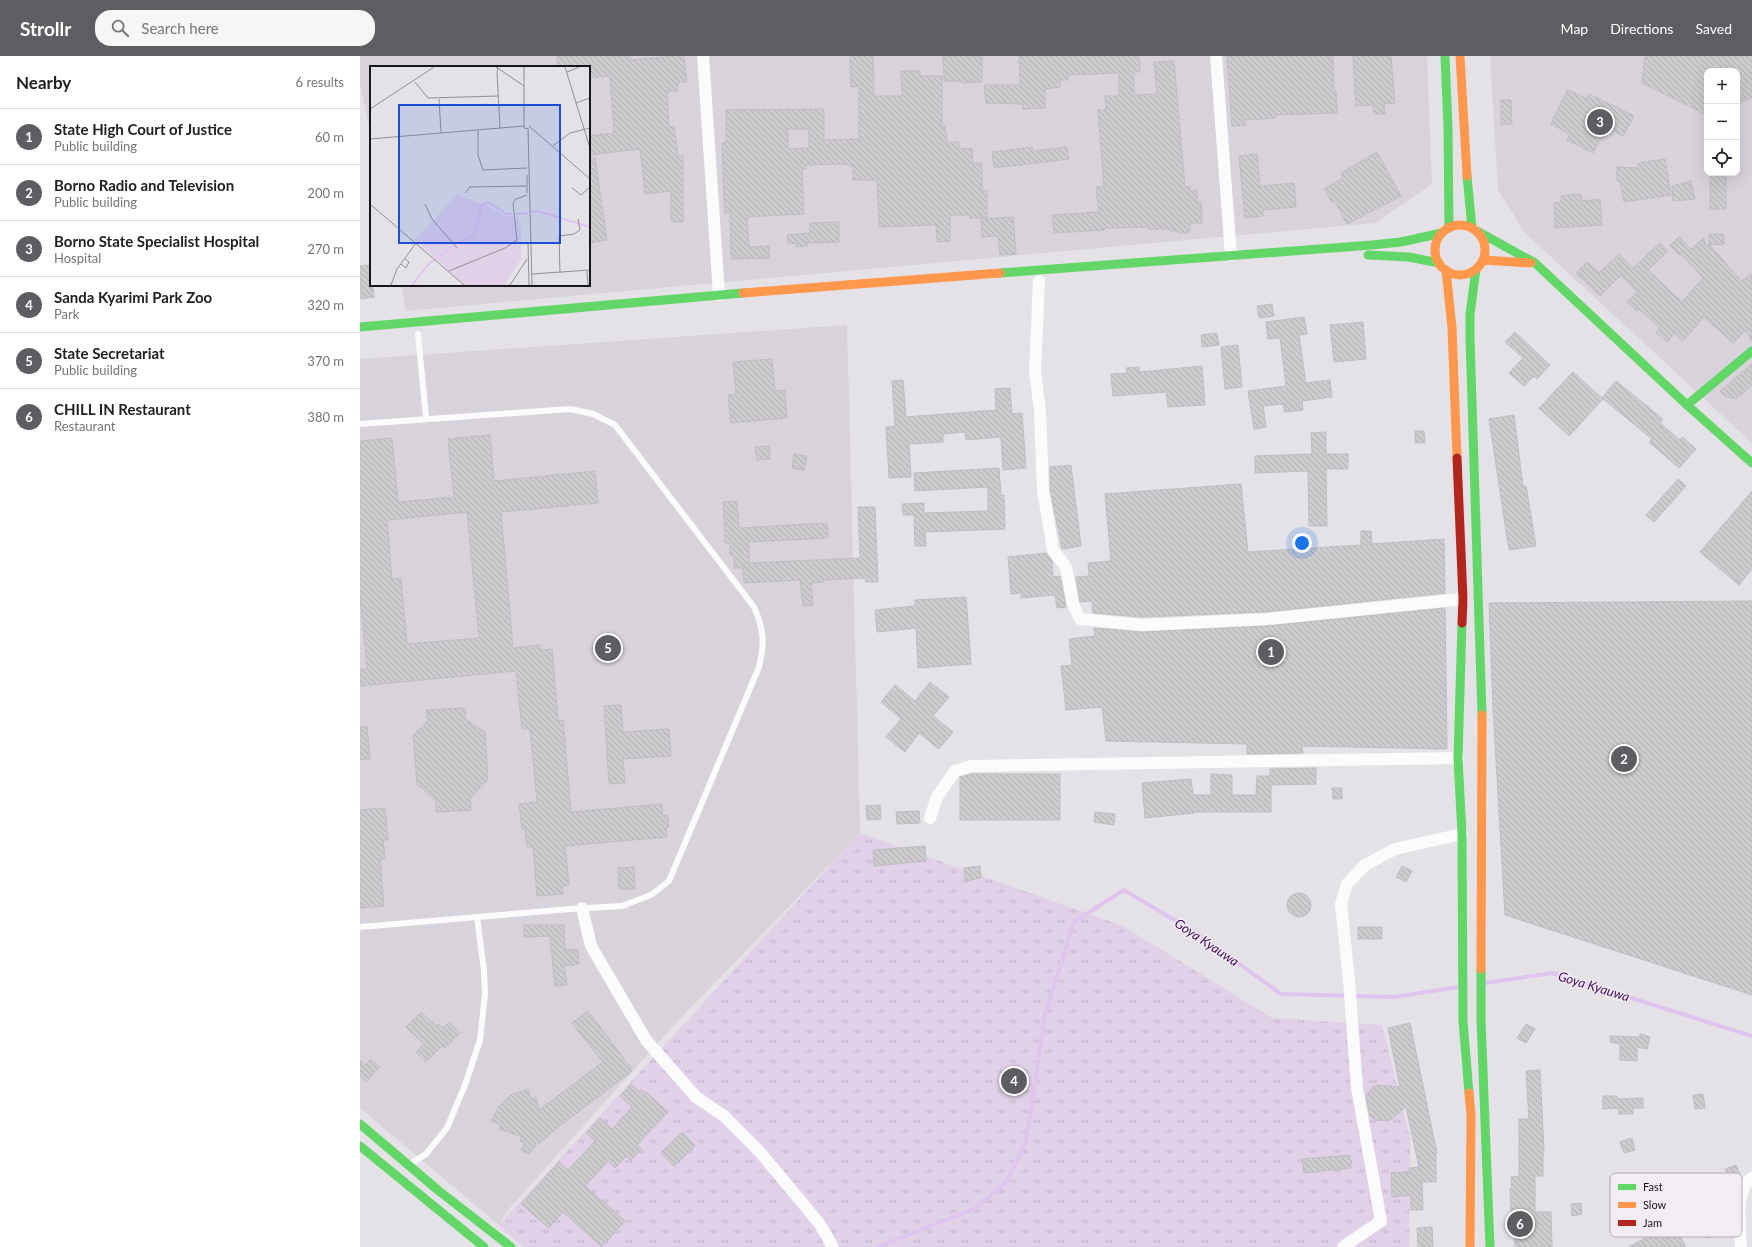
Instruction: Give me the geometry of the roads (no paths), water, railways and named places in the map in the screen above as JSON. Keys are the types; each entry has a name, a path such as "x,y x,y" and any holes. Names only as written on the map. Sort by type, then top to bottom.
{"main road":[{"path":"1445,56 1448,128 1446,230 1438,240 1436,256 1443,267 1452,328 1462,599 1458,758 1462,834 1463,1021 1471,1115 1470,1247"},
{"path":"1358,256 1409,256 1443,267 1458,274 1464,274 1476,269 1483,260 1485,245 1482,237 1475,230 1463,128 1460,56"},
{"path":"360,326 719,295 1036,272 1231,255 1372,245 1401,242 1446,230 1457,225 1475,230 1535,263 1752,463"},
{"path":"1483,260 1535,263"},
{"path":"1223,266 1255,263"},
{"path":"1476,269 1470,320 1482,719 1480,892 1481,1021 1490,1247"},
{"path":"1687,404 1752,351"},
{"path":"360,1124 506,1245"},
{"path":"360,1146 484,1247"}],"street":[{"path":"703,56 719,295"},
{"path":"1216,56 1231,255"},
{"path":"1039,281 1035,371 1040,411 1043,490 1053,550 1066,567 1073,604 1080,619 1142,625 1267,619 1462,599"},
{"path":"930,818 936,797 955,771 971,766 1458,758"},
{"path":"1342,1247 1381,1221 1357,1088 1349,980 1341,904 1347,884 1365,865 1395,849 1462,834"},
{"path":"582,908 591,946 646,1040 696,1097 724,1116 760,1152 818,1223 830,1243"},
{"path":"1742,1194 1745,1183 1752,1178"},
{"path":"1741,1237 1741,1247"}],"lane":[{"path":"418,334 426,418"},
{"path":"360,424 426,418 570,409 593,414 616,425 754,607 764,633 764,650 759,667 669,881 651,895 636,902 622,906 582,908 360,927"},
{"path":"409,1165 426,1154 447,1128 465,1085 480,1040 485,994 484,971 477,917"}],"waterway":[{"name":"Goya Kyauwa","path":"878,1247 976,1208 1007,1181 1026,1142 1045,1014 1074,922 1124,890 1198,934 1281,994 1394,997 1458,987"},
{"name":"Goya Kyauwa","path":"1486,983 1552,973 1752,1036"}],"place":[{"name":"Borno State Specialist Hospital","path":"1600,122"},
{"name":"State Secretariat","path":"608,648"},
{"name":"State High Court of Justice","path":"1271,652"},
{"name":"Borno Radio and Television","path":"1624,759"},
{"name":"Sanda Kyarimi Park Zoo","path":"1014,1081"},
{"name":"CHILL IN Restaurant","path":"1520,1224"}]}
